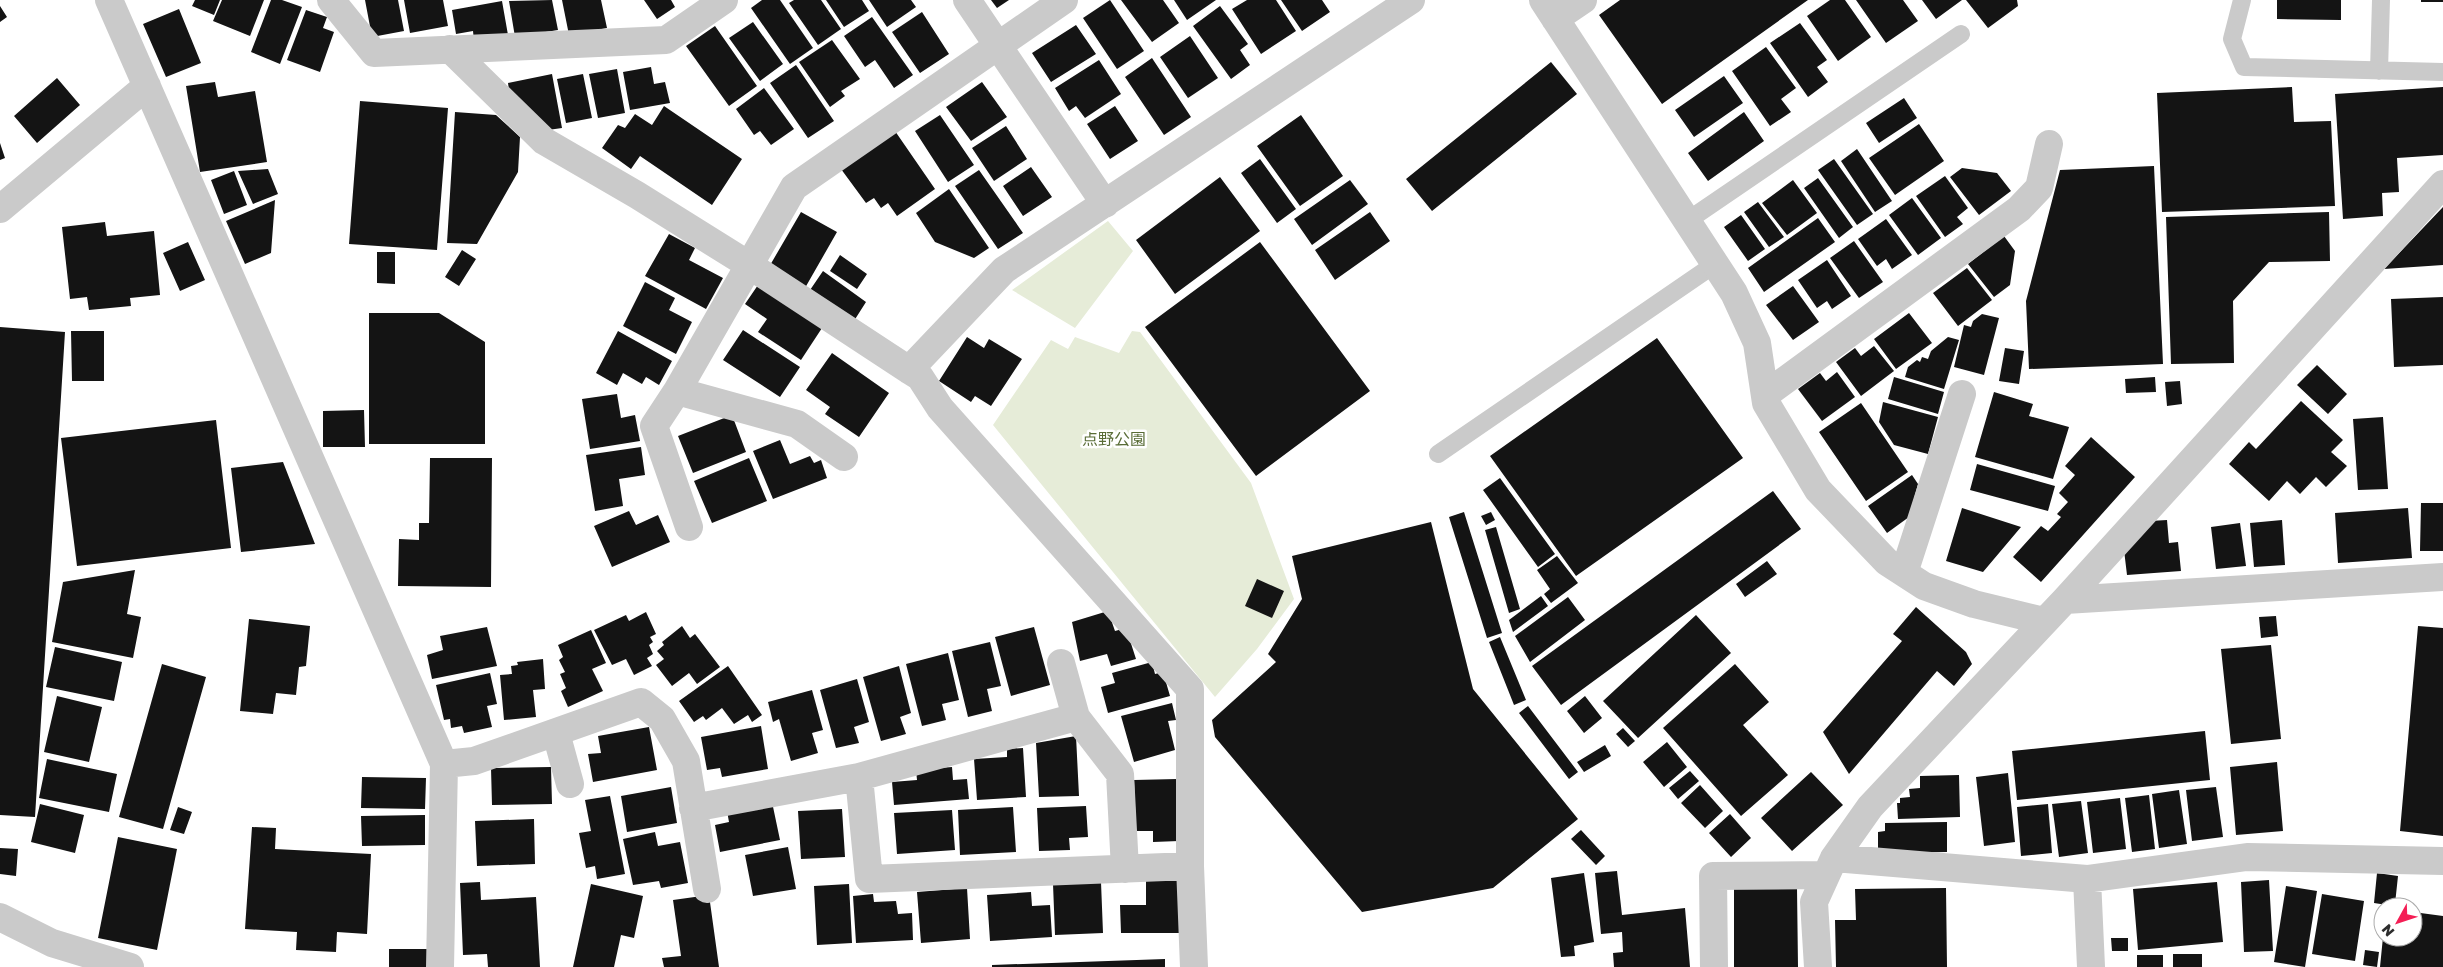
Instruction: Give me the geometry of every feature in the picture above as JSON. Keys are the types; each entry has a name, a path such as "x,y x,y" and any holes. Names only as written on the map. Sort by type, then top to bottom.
{"street":[{"path":"109,0 444,764 440,967"},
{"path":"331,0 374,53 666,40 724,0"},
{"path":"967,0 1000,46 1105,204"},
{"path":"689,527 654,426 677,391 794,187 1064,0"},
{"path":"909,370 1004,270 1411,0"},
{"path":"1583,0 1549,9 1734,292 1757,343 1766,402 1818,490 1887,562 1924,586 1974,604 2044,621"},
{"path":"450,49 544,141 645,200 749,265 920,377 940,408 1190,689 1190,866 1194,967"},
{"path":"0,209 147,86"},
{"path":"1765,395 2019,209 2039,188 2049,144"},
{"path":"1818,967 1814,902 1830,867 1870,808 2065,600 2443,184"},
{"path":"677,391 797,424 844,457"},
{"path":"1904,573 1962,394"},
{"path":"2065,600 2443,577"},
{"path":"1061,663 1076,717 1120,774 1124,869"},
{"path":"444,764 474,761 641,702 662,718 686,761 707,890"},
{"path":"693,808 859,777 1076,717"},
{"path":"556,733 570,784"},
{"path":"859,777 869,879 1190,866"},
{"path":"1714,967 1713,876 1830,867 2087,879 2247,857 2443,861"},
{"path":"2087,879 2091,967"},
{"path":"0,917 52,943 130,967"}],"lane":[{"path":"2242,0 2232,40 2244,67 2443,72"},
{"path":"2379,70 2381,0"},
{"path":"1688,221 1960,34"},
{"path":"1438,454 1715,264"}],"green space":[{"path":"1108,221 1133,251 1075,328 1012,290"},
{"name":"点野公園","path":"1132,331 1140,332 1251,483 1294,599 1257,649 1215,697 993,425 1051,340 1068,349 1075,337 1119,353"}],"building":[{"path":"195,0 220,0 214,15 192,6"},
{"path":"222,0 264,0 250,36 213,21"},
{"path":"271,0 282,0 302,7 280,64 251,52"},
{"path":"365,0 398,0 404,31 372,37"},
{"path":"404,0 443,0 448,26 410,33"},
{"path":"552,0 558,30 515,37 509,1"},
{"path":"562,0 601,0 607,28 569,35"},
{"path":"644,0 671,0 675,7 657,19"},
{"path":"762,0 780,0 813,48 790,64 751,8"},
{"path":"794,0 821,0 841,29 818,45 789,3"},
{"path":"826,0 862,0 869,11 844,27"},
{"path":"869,0 911,0 916,7 887,27"},
{"path":"991,0 1009,0 997,8"},
{"path":"1110,0 1144,51 1117,69 1083,18"},
{"path":"1121,0 1163,0 1179,23 1152,42"},
{"path":"1174,0 1216,0 1187,20"},
{"path":"1247,0 1276,0 1296,31 1261,54 1232,9"},
{"path":"1281,0 1322,0 1330,12 1302,31"},
{"path":"1620,0 1808,0 1662,104 1599,15"},
{"path":"1830,0 1845,0 1871,37 1838,61 1807,16"},
{"path":"1856,0 1903,0 1918,21 1886,43"},
{"path":"1922,0 1962,0 1936,19"},
{"path":"1966,0 2017,0 2018,6 1988,28"},
{"path":"2277,0 2341,0 2341,20 2277,19"},
{"path":"2421,0 2443,0 2443,2 2421,2"},
{"path":"502,1 508,35 474,41 473,31 456,34 452,10"},
{"path":"0,6 7,17 0,22"},
{"path":"1220,6 1248,44 1240,50 1250,65 1231,79 1193,26"},
{"path":"179,9 201,63 166,77 143,24"},
{"path":"306,10 327,17 323,28 334,32 320,72 287,60"},
{"path":"922,12 949,54 920,73 892,32"},
{"path":"872,17 913,75 894,88 875,60 865,67 844,36"},
{"path":"753,22 783,64 760,81 729,38"},
{"path":"1800,23 1827,60 1817,67 1828,82 1808,97 1770,43"},
{"path":"1076,25 1096,54 1051,82 1032,53"},
{"path":"715,26 757,86 729,106 686,46"},
{"path":"1190,36 1218,78 1188,98 1160,57"},
{"path":"832,40 860,79 841,91 845,96 830,107 799,62"},
{"path":"1766,47 1796,88 1781,99 1791,112 1770,126 1732,71"},
{"path":"1152,58 1191,117 1164,135 1125,77"},
{"path":"1099,60 1121,94 1085,118 1076,106 1069,111 1055,88"},
{"path":"1551,62 1577,94 1432,211 1406,179"},
{"path":"796,65 834,121 808,138 770,83"},
{"path":"651,67 654,84 665,82 670,103 630,110 623,72"},
{"path":"617,69 625,113 598,118 589,74"},
{"path":"552,74 562,128 541,131 510,97 508,83"},
{"path":"583,74 592,118 566,123 557,79"},
{"path":"1724,76 1743,103 1694,137 1675,110"},
{"path":"57,78 80,105 37,143 14,116"},
{"path":"215,82 218,97 255,91 267,162 200,172 186,86"},
{"path":"982,82 1007,117 971,141 946,107"},
{"path":"2292,87 2294,122 2331,121 2335,206 2162,212 2157,93"},
{"path":"2443,87 2443,155 2397,158 2399,192 2382,193 2383,216 2343,219 2335,94"},
{"path":"764,88 794,129 771,145 760,131 754,135 736,109"},
{"path":"1904,98 1917,118 1879,143 1866,123"},
{"path":"360,101 448,108 437,250 349,244"},
{"path":"664,106 742,159 712,205 640,156 631,169 602,148 618,125 625,128 635,114 652,125"},
{"path":"1115,106 1138,141 1110,159 1087,124"},
{"path":"455,112 496,115 520,137 518,172 477,244 447,243"},
{"path":"1744,112 1764,141 1708,181 1688,153"},
{"path":"940,115 974,165 948,182 915,131"},
{"path":"1301,115 1343,176 1300,206 1257,146"},
{"path":"1919,124 1944,161 1895,195 1869,158"},
{"path":"1006,126 1027,159 994,181 972,148"},
{"path":"895,131 935,189 897,216 888,203 881,208 874,198 866,203 841,169"},
{"path":"0,143 5,158 0,160"},
{"path":"1857,149 1892,201 1875,212 1841,161"},
{"path":"1260,159 1296,209 1277,223 1241,173"},
{"path":"1834,159 1873,214 1857,225 1818,170"},
{"path":"2154,166 2163,364 2029,369 2026,301 2060,170"},
{"path":"1031,167 1052,197 1023,216 1003,186"},
{"path":"1962,168 1997,173 2011,191 1979,215 1950,177"},
{"path":"268,169 278,194 253,204 238,171"},
{"path":"979,170 1023,233 998,249 955,186"},
{"path":"234,171 247,205 224,214 211,180"},
{"path":"1945,176 1968,208 1957,217 1963,224 1945,237 1916,196"},
{"path":"1220,177 1260,231 1175,294 1136,240"},
{"path":"1818,178 1853,227 1839,238 1804,188"},
{"path":"1350,180 1368,204 1312,245 1294,219"},
{"path":"1793,180 1817,213 1787,235 1762,203"},
{"path":"949,189 989,248 974,258 935,242 916,213"},
{"path":"1912,198 1941,238 1918,255 1889,215"},
{"path":"275,200 271,253 245,264 226,221"},
{"path":"1758,202 1784,237 1769,247 1744,212"},
{"path":"2443,207 2443,265 2384,269"},
{"path":"801,212 837,232 805,288 769,267"},
{"path":"1370,212 1390,241 1335,280 1315,250"},
{"path":"2329,212 2330,261 2269,262 2233,301 2234,363 2171,364 2166,217"},
{"path":"1741,215 1765,249 1748,261 1724,227"},
{"path":"1818,218 1835,242 1764,292 1748,268"},
{"path":"1886,219 1912,255 1892,269 1886,259 1877,266 1858,239"},
{"path":"105,222 107,236 154,231 160,295 130,298 131,306 89,310 87,297 70,299 62,227"},
{"path":"669,234 695,248 689,260 723,278 706,309 645,276"},
{"path":"2004,236 2015,251 2010,285 1994,297 1968,264"},
{"path":"1854,241 1883,282 1859,298 1830,258"},
{"path":"188,242 205,280 180,291 163,253"},
{"path":"1260,242 1370,391 1256,476 1145,327"},
{"path":"462,250 476,259 459,286 445,277"},
{"path":"377,252 395,252 395,284 377,283"},
{"path":"840,255 867,274 857,289 830,271"},
{"path":"1827,260 1851,296 1832,309 1827,301 1817,308 1798,280"},
{"path":"1967,268 1992,300 1958,326 1933,293"},
{"path":"823,271 866,302 852,324 808,293"},
{"path":"645,282 675,298 669,310 692,322 676,354 623,326"},
{"path":"758,285 822,328 801,360 758,332 767,319 745,304"},
{"path":"1793,286 1819,322 1793,340 1766,305"},
{"path":"2443,297 2443,365 2394,367 2391,299"},
{"path":"369,313 439,313 485,342 485,444 369,444"},
{"path":"1909,313 1932,343 1896,369 1874,339"},
{"path":"1982,314 1999,318 1984,375 1954,367 1964,325 1971,327 1973,321"},
{"path":"0,327 65,332 35,817 0,815"},
{"path":"743,330 800,367 780,397 723,360"},
{"path":"71,331 104,331 104,381 72,381"},
{"path":"618,331 672,361 659,385 646,377 642,384 623,373 617,385 596,373"},
{"path":"967,337 984,348 989,339 1022,359 991,406 975,396 971,402 939,381"},
{"path":"1948,337 1959,340 1944,389 1905,377 1908,367 1917,360 1920,362 1922,357 1928,359 1931,351"},
{"path":"1657,338 1743,458 1576,576 1490,456"},
{"path":"1874,346 1894,371 1861,396 1836,362 1855,348 1861,356"},
{"path":"2005,348 2024,351 2019,384 1999,381"},
{"path":"832,353 889,393 859,437 825,414 830,407 806,390"},
{"path":"2317,365 2347,394 2328,414 2297,385"},
{"path":"1837,372 1855,397 1822,421 1798,389 1820,373 1826,381"},
{"path":"1894,377 1944,392 1938,414 1888,399"},
{"path":"2155,377 2156,392 2126,393 2125,379"},
{"path":"2180,381 2182,404 2167,406 2165,382"},
{"path":"1994,392 2033,404 2029,416 2069,427 2053,479 1975,457"},
{"path":"617,394 621,418 635,415 640,441 590,449 582,399"},
{"path":"2301,401 2343,440 2331,452 2347,466 2326,487 2316,477 2300,494 2287,481 2269,501 2229,464 2249,442 2256,449"},
{"path":"1883,402 1938,417 1928,454 1894,445 1879,422"},
{"path":"1861,403 1908,472 1866,501 1819,432"},
{"path":"364,410 365,447 323,447 323,411"},
{"path":"732,415 746,452 693,473 678,436"},
{"path":"2383,417 2388,489 2358,490 2353,419"},
{"path":"216,420 231,548 77,566 61,438"},
{"path":"2091,437 2135,477 2041,582 2013,557 2041,526 2048,531 2061,517 2057,514 2068,502 2059,493 2075,475 2065,466"},
{"path":"780,440 790,464 810,456 814,463 821,460 827,478 773,499 753,451"},
{"path":"641,447 645,475 619,479 623,506 595,511 586,455"},
{"path":"430,458 492,458 491,587 398,586 399,539 419,540 419,523 429,523"},
{"path":"749,458 767,501 712,523 694,481"},
{"path":"283,462 315,544 241,552 231,468"},
{"path":"1977,464 2055,486 2048,511 1970,490"},
{"path":"1912,475 1918,484 1909,517 1887,533 1868,506"},
{"path":"1500,478 1555,554 1538,567 1483,490"},
{"path":"1773,491 1801,529 1561,705 1532,666"},
{"path":"2421,503 2443,503 2443,551 2420,551"},
{"path":"1962,508 2021,527 1983,572 1946,561"},
{"path":"2408,508 2412,558 2338,563 2335,513"},
{"path":"629,511 636,525 658,515 670,542 612,567 594,526"},
{"path":"1464,512 1502,633 1487,638 1449,517"},
{"path":"1491,512 1495,520 1486,525 1481,516"},
{"path":"2167,520 2169,543 2178,542 2181,571 2127,575 2124,550 2150,521"},
{"path":"2282,520 2285,565 2254,567 2250,523"},
{"path":"1431,522 1473,689 1578,819 1493,888 1362,912 1215,737 1212,720 1276,662 1268,654 1302,599 1292,556"},
{"path":"2240,523 2246,566 2216,569 2211,527"},
{"path":"1496,527 1520,609 1509,613 1485,530"},
{"path":"1557,556 1578,583 1551,603 1544,594 1550,589 1537,570"},
{"path":"1767,561 1777,574 1745,597 1736,584"},
{"path":"135,570 127,614 141,617 133,658 52,642 63,582"},
{"path":"1257,579 1284,591 1272,618 1245,606"},
{"path":"1541,596 1548,606 1513,632 1509,620"},
{"path":"1568,597 1585,620 1530,662 1515,636"},
{"path":"1916,607 1966,652 1972,664 1954,686 1937,671 1849,774 1823,732 1902,641 1893,634"},
{"path":"1108,611 1115,631 1126,628 1136,659 1111,666 1107,654 1080,661 1072,622"},
{"path":"646,612 656,634 650,637 653,642 649,645 653,654 647,658 652,666 634,675 626,659 612,665 594,630 626,615 629,621"},
{"path":"1696,615 1731,653 1638,738 1603,701"},
{"path":"2276,616 2278,636 2261,638 2259,617"},
{"path":"249,619 310,626 306,666 299,667 296,695 276,693 273,714 240,711"},
{"path":"682,626 690,638 695,634 720,667 697,684 689,673 672,686 656,665 664,659 657,651 664,645 662,642"},
{"path":"2418,626 2443,628 2443,836 2400,831"},
{"path":"487,627 497,666 432,679 427,655 443,650 440,636"},
{"path":"1034,627 1050,685 1011,696 995,637"},
{"path":"591,630 606,663 592,669 603,691 568,707 561,691 566,688 560,674 565,672 559,660 563,657 558,645"},
{"path":"1500,637 1526,700 1514,705 1489,642"},
{"path":"990,642 1001,686 987,689 992,711 968,717 952,651"},
{"path":"2271,645 2281,739 2231,744 2221,649"},
{"path":"55,647 122,662 114,701 46,687"},
{"path":"948,653 959,700 942,704 946,720 922,726 906,664"},
{"path":"543,659 545,689 533,690 536,717 504,720 500,675 512,674 511,666 518,665 517,662"},
{"path":"1152,662 1155,674 1163,672 1170,696 1108,713 1101,687 1115,683 1112,673"},
{"path":"162,664 206,677 163,829 119,817"},
{"path":"1735,664 1769,702 1743,725 1788,775 1741,816 1663,728"},
{"path":"728,666 762,715 752,722 748,715 734,724 722,708 706,720 703,716 694,722 679,701"},
{"path":"899,666 911,713 900,717 906,734 881,741 863,677"},
{"path":"490,673 497,704 487,706 492,727 464,733 462,726 451,728 450,719 444,720 436,685"},
{"path":"857,679 869,722 854,727 859,743 836,748 820,690"},
{"path":"812,690 823,730 812,733 818,753 791,761 779,719 773,722 768,702"},
{"path":"57,696 102,707 89,762 44,752"},
{"path":"1585,696 1602,718 1584,733 1567,711"},
{"path":"1172,703 1176,720 1168,721 1175,750 1134,762 1121,716"},
{"path":"1528,706 1578,772 1569,779 1519,713"},
{"path":"761,726 768,769 722,777 720,768 707,770 701,737"},
{"path":"649,727 657,770 593,782 588,754 601,753 598,736"},
{"path":"1623,728 1635,741 1628,747 1616,734"},
{"path":"2205,731 2210,780 2017,800 2012,751"},
{"path":"1076,736 1079,796 1039,797 1036,743"},
{"path":"1667,742 1687,767 1664,787 1643,762"},
{"path":"1605,745 1611,756 1584,772 1577,762"},
{"path":"1023,748 1026,797 977,800 974,759 1007,757 1007,749"},
{"path":"47,759 117,774 109,812 39,798"},
{"path":"2277,762 2283,831 2236,835 2230,767"},
{"path":"551,767 552,804 492,805 491,768"},
{"path":"952,767 953,780 967,779 969,799 894,805 892,782 917,780 916,770"},
{"path":"1690,771 1699,781 1678,799 1669,788"},
{"path":"1811,772 1843,805 1792,851 1761,818"},
{"path":"2008,773 2015,842 1984,846 1976,777"},
{"path":"1959,775 1960,817 1898,819 1897,803 1900,803 1900,798 1910,797 1909,789 1920,788 1920,776"},
{"path":"362,777 426,778 425,809 361,808"},
{"path":"1177,779 1179,841 1153,842 1153,831 1136,831 1134,780"},
{"path":"1700,785 1723,811 1705,828 1681,803"},
{"path":"671,787 677,823 627,832 621,796"},
{"path":"2216,787 2223,837 2192,841 2186,790"},
{"path":"2179,790 2187,844 2159,848 2152,794"},
{"path":"2149,795 2155,849 2132,852 2125,798"},
{"path":"610,796 625,874 597,879 595,866 586,868 579,833 591,831 585,800"},
{"path":"2120,798 2126,849 2093,853 2087,802"},
{"path":"2081,801 2088,853 2059,857 2052,804"},
{"path":"772,802 780,840 720,852 715,825 729,822 727,811"},
{"path":"40,804 84,815 75,853 31,842"},
{"path":"2048,804 2052,853 2021,856 2017,807"},
{"path":"1086,806 1088,837 1069,838 1070,850 1039,851 1037,808"},
{"path":"178,807 192,812 184,834 170,830"},
{"path":"1013,807 1016,852 960,855 958,810"},
{"path":"842,809 845,857 801,859 798,811"},
{"path":"952,810 955,850 897,854 894,813"},
{"path":"1730,814 1751,838 1731,857 1709,833"},
{"path":"425,815 425,845 362,846 361,816"},
{"path":"534,819 535,864 477,866 475,821"},
{"path":"1947,822 1947,852 1878,853 1878,832 1885,831 1885,823"},
{"path":"252,827 276,828 275,849 371,854 367,934 337,932 336,952 296,950 297,932 245,929"},
{"path":"1581,830 1605,856 1596,865 1571,839"},
{"path":"655,832 658,846 680,842 688,883 661,888 659,881 633,885 623,839"},
{"path":"118,837 177,849 157,950 98,938"},
{"path":"788,847 796,889 753,896 745,855"},
{"path":"0,848 18,849 16,876 0,874"},
{"path":"1617,871 1622,915 1685,908 1690,967 1614,967 1613,953 1623,952 1622,932 1601,934 1595,873"},
{"path":"1584,873 1594,942 1574,946 1575,956 1561,957 1551,878"},
{"path":"2377,873 2398,876 2396,897 2375,897"},
{"path":"1146,880 1184,880 1184,933 1121,933 1120,905 1146,905"},
{"path":"2269,880 2273,951 2244,952 2241,882"},
{"path":"480,882 481,900 536,897 540,967 488,967 487,954 463,955 460,883"},
{"path":"1101,882 1103,933 1055,935 1053,884"},
{"path":"2217,882 2223,942 2138,950 2133,889"},
{"path":"591,884 643,896 634,938 621,935 614,967 573,967"},
{"path":"849,884 852,943 817,945 814,886"},
{"path":"2286,886 2317,891 2305,967 2274,962"},
{"path":"967,888 970,939 921,943 917,892"},
{"path":"1734,888 1797,888 1798,967 1734,967"},
{"path":"1946,888 1947,967 1836,967 1835,920 1856,920 1855,889"},
{"path":"1031,892 1032,906 1050,905 1052,937 990,941 987,895"},
{"path":"873,894 874,902 896,901 898,914 912,913 913,940 856,943 853,896"},
{"path":"2322,894 2364,901 2355,961 2312,954"},
{"path":"709,895 719,967 664,967 662,958 681,956 673,900"},
{"path":"2423,913 2443,916 2443,967 2380,967 2382,947 2423,947"},
{"path":"2111,938 2128,938 2128,951 2112,951"},
{"path":"389,949 427,949 427,967 389,967"},
{"path":"2365,950 2379,952 2377,967 2363,965"},
{"path":"2173,954 2202,954 2202,967 2173,967"},
{"path":"2137,955 2163,955 2163,967 2137,967"},
{"path":"1165,959 1165,967 992,967 992,965"}]}
